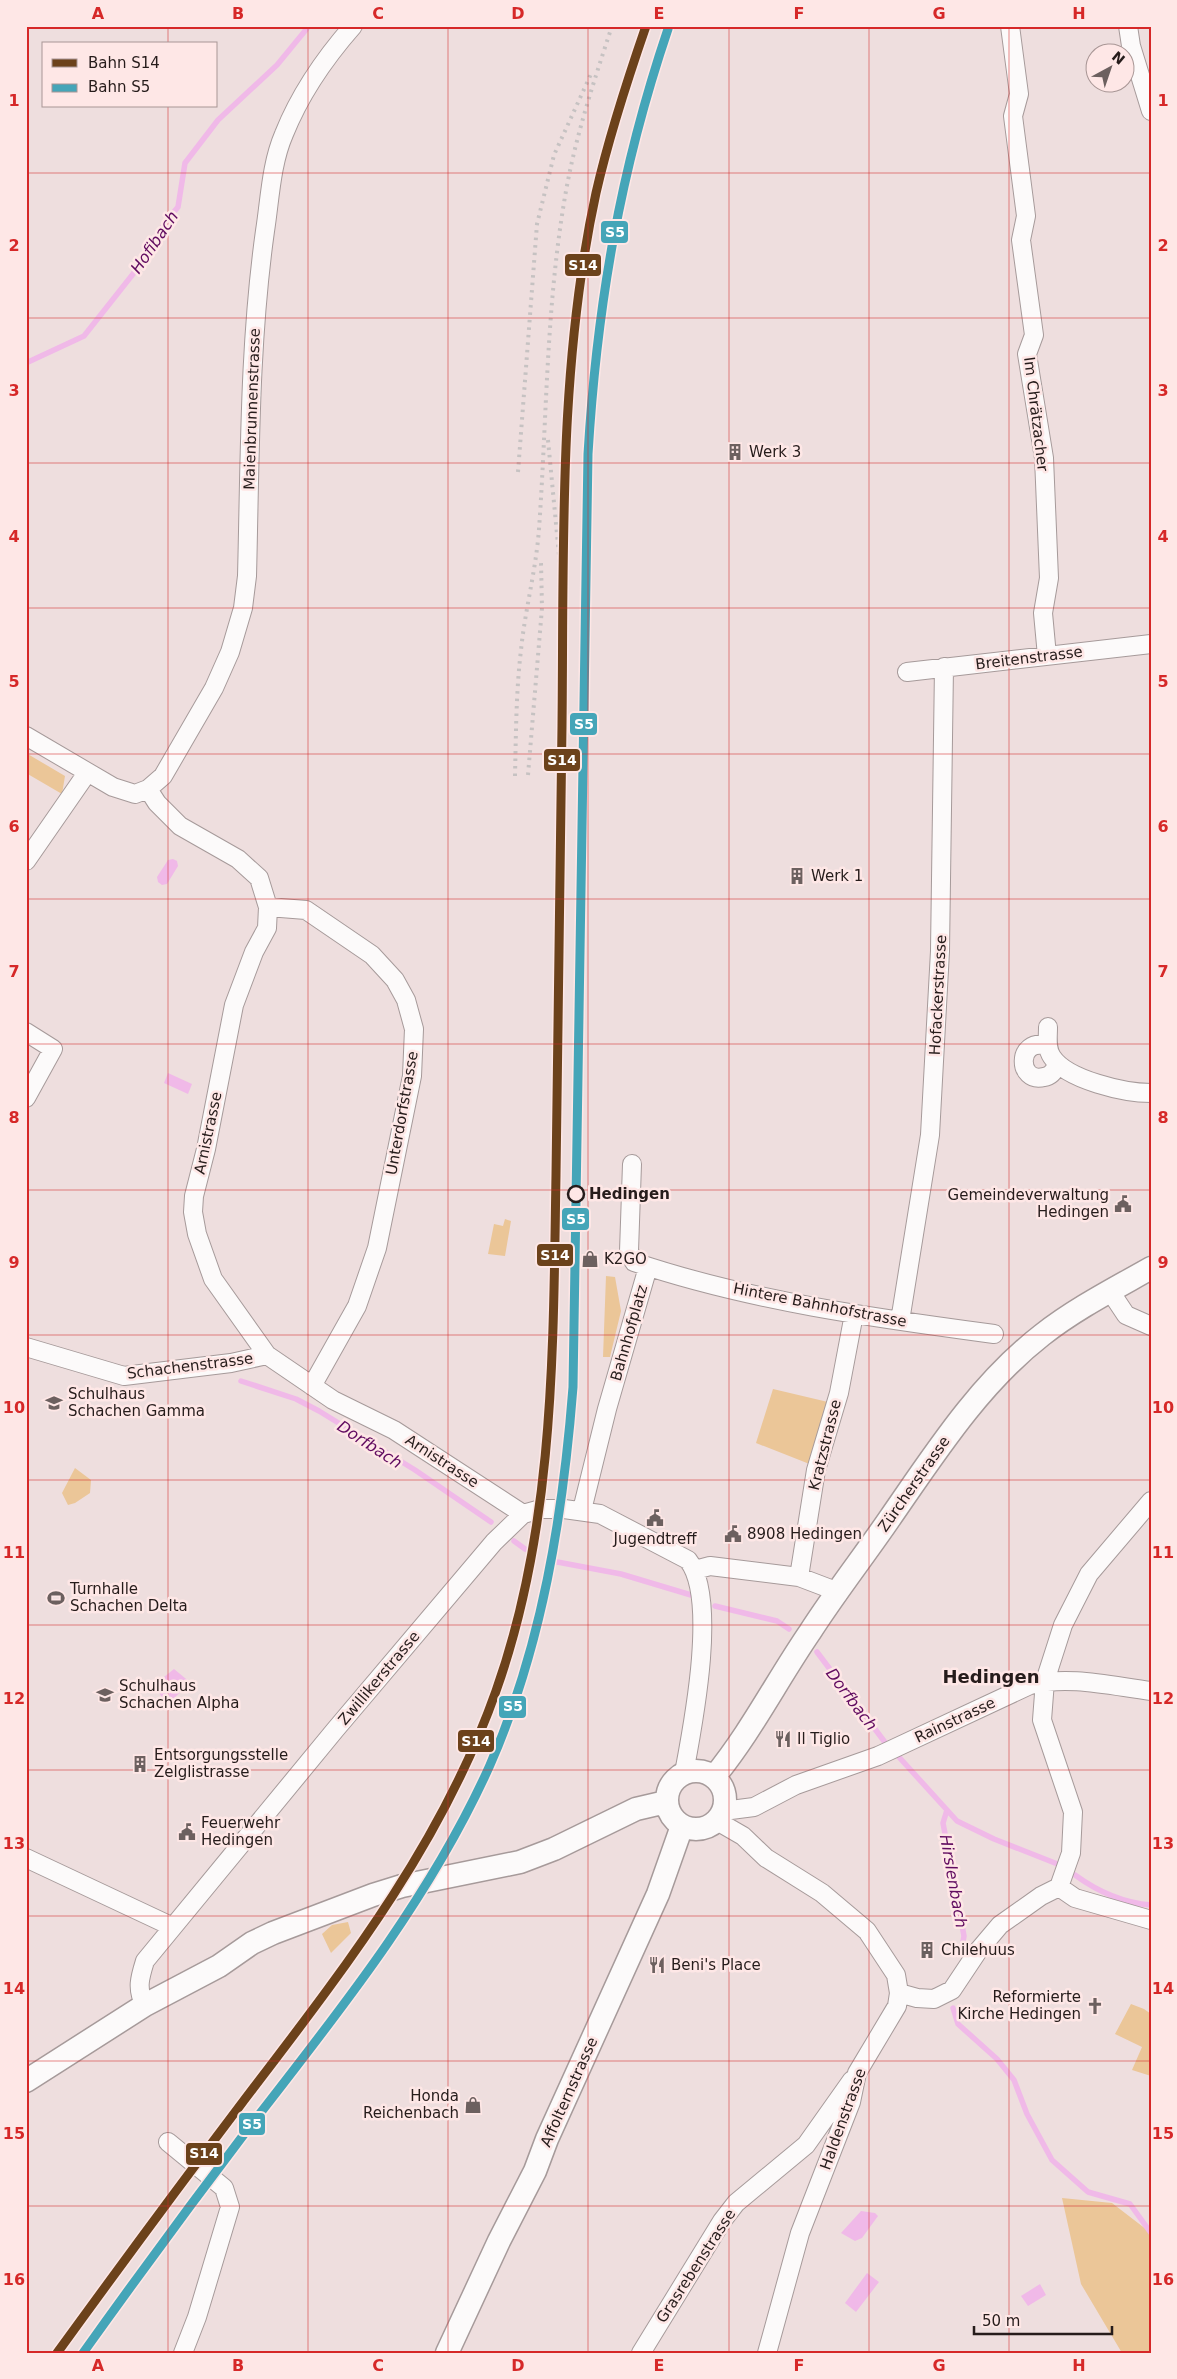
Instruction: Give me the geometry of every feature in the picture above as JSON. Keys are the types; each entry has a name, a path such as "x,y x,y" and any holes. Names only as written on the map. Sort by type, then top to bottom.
{"main road":[{"name":"Zürcherstrasse","path":"714,1777 776,1688 810,1632 947,1437 982,1393 1012,1361 1041,1336 1110,1291 1151,1268"},
{"path":"700,1771 714,1777 724,1792 720,1816 700,1830 682,1826 669,1812 666,1802 670,1785 684,1773 700,1771"},
{"path":"26,2081 145,2005 219,1966 252,1943 273,1933 395,1888 520,1862 554,1849 636,1809 666,1802"},
{"name":"Affolternstrasse","path":"447,2353 507,2224 535,2171 547,2139 658,1894 682,1826"}],"street":[{"name":"Maienbrunnenstrasse","path":"148,790 163,776 214,688 230,652 243,608 247,576 253,346 261,258 273,173 283,136 309,81 353,26"},
{"name":"Im Chrätzacher","path":"1010,26 1019,94 1013,116 1026,216 1021,240 1034,335 1026,354 1044,458 1049,578 1043,613 1047,656"},
{"path":"1128,26 1131,46 1151,111"},
{"name":"Breitenstrasse","path":"908,672 1151,644"},
{"name":"Hofackerstrasse","path":"900,1321 930,1135 940,951 944,667"},
{"path":"26,736 86,773 113,787 135,794 148,790"},
{"path":"26,861 86,773"},
{"name":"Arnistrasse","path":"148,790 157,803 180,826 238,859 259,878 268,907 267,928 254,952 234,1005 206,1149 194,1196 193,1212 197,1234 213,1279 268,1355 333,1400 394,1430 523,1514"},
{"name":"Unterdorfstrasse","path":"268,907 306,910 372,955 395,980 406,1000 414,1029 412,1076 377,1248 358,1306 312,1386"},
{"path":"1048,1027 1047,1046 1057,1064 1070,1072 1117,1090 1151,1093"},
{"path":"26,1032 53,1049 26,1098"},
{"path":"1047,1046 1037,1045 1028,1050 1024,1059 1025,1068 1031,1075 1042,1078 1052,1074 1057,1064"},
{"name":"Bahnhofplatz","path":"582,1510 607,1409 648,1267 634,1262 629,1251 632,1164"},
{"name":"Hintere Bahnhofstrasse","path":"648,1267 753,1294 854,1314 994,1334"},
{"path":"1110,1291 1126,1316 1151,1326"},
{"name":"Kratzstrasse","path":"799,1577 816,1470 839,1393 854,1314"},
{"name":"Schachenstrasse","path":"26,1346 124,1376 231,1363 268,1355"},
{"path":"720,1816 766,1858 822,1894 861,1924 888,1960 896,1975 900,1993 917,1998 934,1999 952,1990 978,1951 1000,1925 1041,1896 1059,1886 1071,1853 1073,1812 1042,1720 1045,1681 1062,1625 1088,1574 1151,1501"},
{"path":"523,1514 552,1508 582,1510 600,1514 688,1560 695,1570 700,1585 702,1665 684,1773"},
{"name":"Zwillikerstrasse","path":"145,2005 140,1998 138,1982 145,1961 494,1542 523,1514"},
{"path":"695,1570 710,1566 799,1577 828,1588 838,1594"},
{"name":"Rainstrasse","path":"720,1816 754,1807 796,1785 878,1756 1030,1685 1045,1681 1076,1681 1151,1691"},
{"path":"26,1858 173,1927"},
{"path":"1059,1886 1075,1898 1151,1920"},
{"name":"Haldenstrasse","path":"767,2353 800,2233 851,2102 857,2074 897,2006 900,1993"},
{"name":"Grasrebenstrasse","path":"641,2353 722,2221 736,2203 806,2145 857,2074"},
{"path":"168,2142 224,2188 230,2207 183,2353"}],"shaded area":[{"path":"26,753 65,776 62,794 26,773"},
{"path":"173,859 177,861 178,866 167,884 162,885 158,882 157,877 168,860"},
{"path":"168,1073 192,1084 188,1094 164,1083"},
{"path":"505,1219 511,1221 505,1256 488,1254 494,1224 503,1226"},
{"path":"606,1276 615,1277 621,1311 610,1357 603,1357"},
{"path":"773,1389 828,1402 812,1465 756,1443"},
{"path":"75,1468 91,1480 90,1493 75,1503 68,1505 62,1493"},
{"path":"174,1669 191,1683 166,1705 156,1687 159,1681"},
{"path":"348,1922 351,1933 331,1953 322,1934 332,1925"},
{"path":"1131,2004 1151,2014 1151,2076 1132,2070 1142,2047 1115,2034"},
{"path":"1062,2198 1112,2203 1151,2233 1151,2353 1122,2353 1081,2284"},
{"path":"861,2211 875,2213 878,2216 862,2238 855,2241 841,2233"},
{"path":"867,2273 879,2282 856,2312 845,2303"},
{"path":"1040,2284 1046,2295 1028,2306 1021,2296"}],"waterway":[{"name":"Hofibach","path":"26,363 84,336 133,274 167,220 178,207 185,163 218,120 277,65 309,26"},
{"name":"Dorfbach","path":"241,1381 296,1399 319,1411 415,1470 491,1522"},
{"name":"Dorfbach","path":"514,1541 525,1549"},
{"name":"Dorfbach","path":"552,1561 621,1574 691,1595"},
{"name":"Dorfbach","path":"715,1606 777,1621 789,1629"},
{"name":"Dorfbach","path":"817,1652 887,1745"},
{"path":"898,1756 957,1821 994,1839 1060,1865"},
{"name":"Hirslenbach","path":"947,1810 943,1823 964,1936 961,1953"},
{"path":"1075,1875 1111,1895 1131,1902 1151,1905"},
{"name":"Hirslenbach","path":"953,2008 958,2024 997,2059 1014,2080 1027,2114 1052,2160 1088,2192 1130,2204 1151,2233"}],"railway":[{"path":"515,776 519,666 539,529 548,360 559,233 580,129 612,26"},
{"path":"518,472 537,224 554,155 591,74"},
{"path":"548,440 561,576 563,638"},
{"path":"528,775 542,608 541,562"}],"rail line":[{"name":"S14","path":"57,2353 172,2196 316,2006 386,1907 418,1856 447,1803 473,1748 496,1691 515,1628 530,1565 540,1501 547,1436 554,1306 564,525 569,391 575,325 596,193 619,109 646,26"},
{"name":"S5","path":"83,2353 208,2181 350,1996 412,1907 466,1814 490,1765 524,1674 536,1627 556,1532 569,1435 573,1387 588,454 592,399 613,239 637,134 668,29"}],"place":[{"name":"Werk 3","path":"735,452"},
{"name":"Werk 1","path":"797,876"},
{"name":"Hedingen","path":"576,1194"},
{"name":"Gemeindeverwaltung Hedingen","path":"1123,1204"},
{"name":"K2GO","path":"590,1259"},
{"name":"Schulhaus Schachen Gamma","path":"54,1403"},
{"name":"Jugendtreff","path":"655,1518"},
{"name":"8908 Hedingen","path":"733,1534"},
{"name":"Turnhalle Schachen Delta","path":"56,1598"},
{"name":"Schulhaus Schachen Alpha","path":"105,1695"},
{"name":"Il Tiglio","path":"783,1739"},
{"name":"Entsorgungsstelle Zelglistrasse","path":"140,1764"},
{"name":"Feuerwehr Hedingen","path":"187,1832"},
{"name":"Chilehuus","path":"927,1950"},
{"name":"Beni's Place","path":"657,1965"},
{"name":"Reformierte Kirche Hedingen","path":"1095,2006"},
{"name":"Honda Reichenbach","path":"473,2105"}],"district":[{"name":"Hedingen","path":"991,1677"}]}
